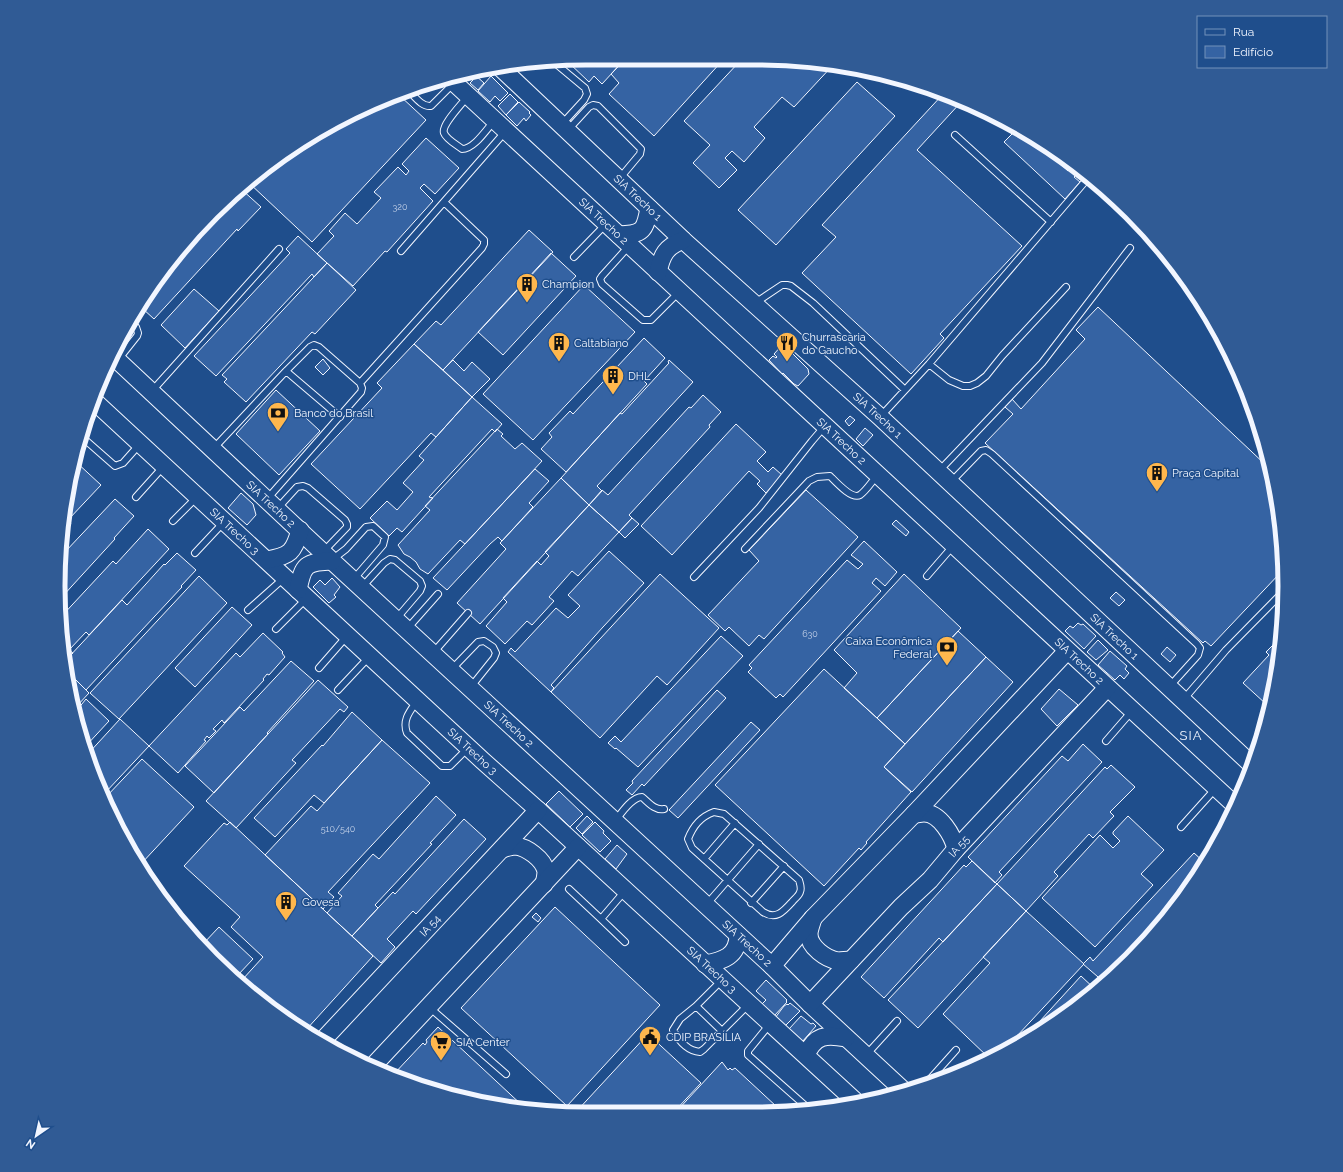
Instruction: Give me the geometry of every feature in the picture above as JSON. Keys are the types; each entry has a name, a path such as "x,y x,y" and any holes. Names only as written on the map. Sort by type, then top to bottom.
{"main road":[{"name":"SIA Trecho 1","path":"505,71 683,240 880,417 1247,760"},
{"name":"SIA Trecho 2","path":"454,82 824,427 1231,801"},
{"path":"624,241 642,230 646,222 649,208"},
{"path":"658,272 660,260 666,251 673,245 683,240"},
{"name":"SIA Trecho 2","path":"117,360 327,556 772,966 810,1004 899,1087"},
{"name":"SIA Trecho 3","path":"98,407 140,443 625,891 806,1055 849,1098"},
{"path":"267,560 282,558 290,552 296,543 300,530"},
{"path":"303,594 301,575 306,566 327,556"},
{"path":"772,966 813,918 914,814 1067,651"},
{"name":"IA 55","path":"810,1004 901,907 930,880 956,849 1107,688"},
{"name":"IA 54","path":"326,1037 538,810"},
{"path":"914,814 925,813 940,821 951,834 956,849"},
{"path":"502,849 514,846 525,848 536,856 543,863 546,872 544,884"},
{"path":"377,1063 578,847"},
{"path":"813,918 809,933 810,940 814,946 825,956 837,961 851,960"},
{"path":"705,964 714,963 730,955 736,948 738,935"},
{"path":"806,1055 809,1048 816,1040 825,1036 833,1035 846,1038"}],"lane":[{"path":"558,66 585,88 587,94 564,128"},
{"path":"413,95 427,107 431,106 448,84"},
{"path":"468,96 444,125 444,135 462,149 466,149 500,125"},
{"path":"564,128 589,107 598,106 641,149 640,154 619,180"},
{"path":"401,251 444,202 500,125"},
{"path":"954,135 1051,222"},
{"path":"880,417 929,364 1085,182"},
{"path":"360,383 484,244 484,240 444,202"},
{"path":"574,257 606,223"},
{"path":"624,241 600,279 602,284 643,320 647,321 651,320 679,292"},
{"path":"938,471 1042,363 1130,248"},
{"path":"151,392 279,249"},
{"path":"754,304 782,286 787,284 791,286 813,303 905,390"},
{"path":"929,364 949,380 963,386 970,386 977,383 986,376 1002,356 1066,287"},
{"path":"119,355 137,336 138,332 135,326"},
{"path":"213,450 286,371 310,347 314,345 319,347 360,383 362,388 361,392 272,504"},
{"path":"286,371 340,417"},
{"path":"694,577 760,508 824,427"},
{"path":"86,441 115,466 124,463 140,443"},
{"path":"951,483 981,451 986,450 1197,644 1200,648 1198,655 1169,687"},
{"path":"136,497 164,465"},
{"path":"745,549 809,481 817,477 830,476 851,495 856,496 860,495 877,476"},
{"path":"272,504 297,487 303,486 308,488 345,520 347,527 327,556"},
{"path":"173,521 198,497"},
{"path":"195,553 225,522"},
{"path":"327,556 346,548 366,527 373,526 385,537 383,545 358,584"},
{"path":"927,576 953,546"},
{"path":"358,584 390,559 395,560 420,581 422,586 420,591 401,624"},
{"path":"248,610 285,577"},
{"path":"276,629 303,594"},
{"path":"401,624 438,594"},
{"path":"1183,700 1226,650 1278,597"},
{"path":"433,653 468,614"},
{"path":"319,668 348,636"},
{"path":"451,670 478,642 484,641 493,647 496,653 494,658 470,688"},
{"path":"338,690 370,656"},
{"path":"418,700 407,716 404,726 407,733 442,766 450,766 469,747"},
{"path":"1106,741 1132,711"},
{"path":"1182,827 1216,788"},
{"path":"615,821 629,805 639,797 642,797 656,809 664,809"},
{"path":"714,812 724,814 758,844 784,866 801,885 800,892 785,910 776,916 769,916 751,902 692,848 688,839 690,832 697,822 706,815 714,812"},
{"path":"704,859 735,823"},
{"path":"706,906 758,844"},
{"path":"751,902 784,866"},
{"path":"569,889 625,942"},
{"path":"601,919 625,891"},
{"path":"722,980 696,1006 680,1019 673,1030 682,1043 691,1050 700,1052 749,1004"},
{"path":"696,1006 722,1031"},
{"path":"429,1007 506,1074"},
{"path":"866,1056 897,1021"},
{"path":"770,1024 748,1051 748,1055 804,1105"},
{"path":"933,1076 956,1050"}],"building":[{"path":"572,65 619,65 602,84 594,76 589,82"},
{"path":"619,65 718,65 654,136 609,94 619,83 611,74"},
{"path":"736,65 791,66 829,70 794,107 782,97 754,127 765,138 744,162 732,151 725,158 737,170 719,188 693,163 710,145 684,121"},
{"path":"491,76 508,93 500,101 495,96 490,102 478,91"},
{"path":"477,77 484,83 478,90 470,83 473,80 470,78"},
{"path":"857,82 895,116 776,245 738,210"},
{"path":"510,94 518,102 506,115 498,106"},
{"path":"403,99 426,120 312,242 252,186 297,153 325,135 356,119"},
{"path":"939,99 958,106 917,150 1022,246 940,334 944,338 911,374 802,273 836,237 822,225"},
{"path":"519,102 530,112 529,113 531,115 526,121 524,118 517,126 506,115"},
{"path":"1013,133 1018,135 1058,161 1068,171 1069,170 1074,173 1076,175 1074,177 1080,182 1065,199 1004,142"},
{"path":"426,138 459,168 435,194 424,184 420,188 433,201 387,252 385,251 353,286 317,254 334,236 329,231 345,213 357,224 381,198 374,192 398,167 406,175 409,171 402,164"},
{"path":"244,192 261,207 238,231 237,229 154,319 144,310 153,297 194,242"},
{"path":"529,230 553,252 443,370 414,344 436,321 441,325"},
{"path":"298,236 327,263 314,277 312,274 216,376 194,356 290,253 286,249"},
{"name":"Champion","path":"551,253 576,276 503,355 478,332"},
{"path":"327,263 356,290 315,334 312,332 246,402 224,382 227,379 222,375"},
{"name":"Caltabiano","path":"584,285 635,332 533,440 483,394"},
{"path":"194,289 219,311 185,348 161,325"},
{"name":"Praça Capital","path":"1098,307 1263,462 1274,518 1278,576 1211,646 1205,641 1203,643 985,443 1013,414 1005,407 1012,399 1021,409 1085,339 1076,330"},
{"name":"DHL","path":"644,338 665,358 644,381 647,384 566,472 541,449 552,437 549,433 570,411 573,414"},
{"path":"414,344 472,397 436,437 431,433 360,509 311,464 382,388 377,383"},
{"path":"783,344 808,369 809,374 798,386 783,373 782,374 769,360 773,356 776,358 777,357 774,354"},
{"path":"323,359 330,368 323,375 315,367"},
{"path":"453,360 464,371 472,362 490,379 472,397 443,370"},
{"path":"669,360 693,382 597,486 602,491 589,505 561,478 620,413 622,414 669,363"},
{"name":"Banco do Brasil","path":"276,390 320,431 279,475 236,434"},
{"path":"703,395 721,412 709,425 710,427 629,515 632,518 619,532 589,505 602,490 608,495 689,407 691,408"},
{"path":"472,397 502,424 495,432 492,429 429,497 433,498 402,532 397,528 389,536 370,518 387,501 397,510 413,492 403,483 424,460 419,456"},
{"path":"850,416 855,420 849,426 845,421"},
{"path":"736,424 766,452 757,461 768,472 773,467 782,475 766,493 757,484 760,481 749,471 672,555 641,526"},
{"path":"865,428 873,435 863,446 856,439"},
{"path":"497,429 503,434 501,436 515,449 522,443 542,461 465,544 460,540 428,574 420,569 416,562 410,557 404,554 398,545 430,510 425,506"},
{"path":"80,465 101,485 69,519"},
{"path":"535,469 549,481 529,503 533,507 502,541 498,537 490,544 447,590 433,578"},
{"path":"561,478 589,505 480,624 457,603 506,549 500,543"},
{"path":"806,490 858,537 764,639 759,635 749,646 729,627 725,631 708,615 759,561 749,550"},
{"path":"241,493 253,504 256,515 247,525 228,508"},
{"path":"115,499 134,516 65,593 66,551"},
{"path":"589,505 619,532 578,576 572,571 549,597 554,601 532,625 527,621 505,644 486,626 507,602 503,598 537,561 541,565 549,556 545,552"},
{"path":"632,518 639,524 625,538 619,532"},
{"path":"896,520 909,532 906,536 892,524"},
{"path":"148,529 169,549 89,635 86,632 69,650 73,653 69,657 66,612 113,561 116,564"},
{"path":"864,541 897,572 885,586 876,578 872,583 881,591 783,697 780,694 776,698 748,672 752,668 749,665 847,560 858,569 863,564 851,555"},
{"path":"609,551 644,583 551,685 554,688 551,692 508,652 511,648 515,652 556,608 568,618 580,606 568,595"},
{"path":"177,553 196,570 86,690 73,677 69,656 122,600 127,605 164,564 165,565"},
{"path":"660,574 719,628 667,685 657,676 600,738 551,692"},
{"path":"904,574 961,628 877,718 844,688 857,673 834,650"},
{"path":"199,576 227,603 119,719 90,693"},
{"path":"332,578 340,587 334,595 336,597 329,603 313,587 320,580 325,585"},
{"path":"1116,592 1125,600 1119,606 1110,598"},
{"path":"232,607 252,625 195,687 175,668"},
{"path":"1078,623 1081,625 1083,624 1096,636 1084,649 1065,631 1070,626 1073,628"},
{"path":"958,631 986,657 905,744 877,718"},
{"path":"263,633 283,652 282,653 285,657 269,675 267,674 263,679 264,680 224,723 222,720 213,729 216,731 209,738 207,736 204,740 206,741 178,773 149,746 236,653 240,657"},
{"path":"721,636 743,656 638,767 608,743 615,736 621,742"},
{"path":"1098,640 1108,650 1096,660 1087,652"},
{"path":"1274,644 1274,654 1264,703 1243,683 1269,655 1266,652"},
{"path":"1167,647 1176,655 1170,662 1161,654"},
{"path":"1110,651 1127,666 1125,669 1129,673 1124,679 1120,675 1115,680 1098,665"},
{"path":"986,657 1013,682 912,792 884,767"},
{"path":"291,661 314,681 214,793 185,766 240,707 244,711"},
{"path":"824,669 905,744 884,767 911,792 866,842 867,843 861,850 859,848 824,886 715,785"},
{"path":"73,677 89,693 79,704"},
{"path":"318,680 348,707 344,712 340,709 292,760 296,763 236,828 206,801"},
{"path":"1059,689 1078,705 1057,726 1041,709"},
{"path":"717,690 726,698 644,786 642,784 632,795 626,790 633,783 632,781"},
{"path":"86,699 109,721 90,742 83,721 80,707"},
{"path":"352,712 382,740 324,803 314,795 275,837 254,818 322,745 323,746"},
{"path":"120,719 149,746 107,790 92,750"},
{"path":"751,722 760,730 678,818 669,810"},
{"path":"382,740 430,783 328,892 334,897 323,909 265,855 311,806 317,811"},
{"path":"1083,744 1102,762 999,872 1002,875 995,883 968,857 1062,756 1068,761"},
{"path":"142,759 194,807 144,861 119,816 109,794"},
{"path":"1111,765 1135,787 1110,812 1114,816 1093,838 1089,834 1054,872 1058,876 1026,911 997,884 1105,767 1107,769"},
{"path":"559,791 583,814 570,827 546,804"},
{"path":"436,796 456,815 430,843 432,844 375,905 378,908 352,936 327,913 342,896 338,893 373,854 379,859"},
{"path":"587,816 593,822 582,834 576,828"},
{"path":"1128,816 1164,850 1141,874 1153,885 1095,947 1042,898 1100,835 1113,848 1120,841 1113,834 1113,832"},
{"path":"464,819 486,839 416,914 413,911 387,939 395,947 381,963 352,936 393,892 395,894"},
{"name":"Govesa","path":"230,822 373,956 309,1027 243,979 263,957 231,927 240,917 184,866 224,823 227,825"},
{"path":"595,822 611,841 600,852 582,835"},
{"path":"617,845 627,854 616,869 605,859"},
{"path":"1194,853 1200,859 1170,903 1149,930 1100,979 1083,964 1090,957 1093,961"},
{"path":"972,861 997,884 943,942 939,938 884,998 861,977 964,865 966,867"},
{"path":"997,884 1026,911 918,1028 888,1000"},
{"path":"555,907 660,1005 567,1106 461,1008"},
{"path":"1026,911 1084,964 1014,1039 985,1054 943,1014 990,963 983,957"},
{"path":"536,913 541,918 538,922 532,917"},
{"path":"219,927 253,959 238,974 205,941"},
{"path":"1081,976 1091,986 1074,999 1036,1026"},
{"path":"766,980 787,1000 787,1002 774,1016 762,1004 766,1000 756,991"},
{"path":"790,1003 800,1011 785,1026 775,1018 784,1006"},
{"path":"801,1016 816,1026 802,1042 789,1029"},
{"name":"SIA Center","path":"438,1027 520,1103 451,1089 397,1071 423,1043 425,1045 427,1042 426,1040"},
{"name":"CDIP BRASÍLIA","path":"648,1034 701,1083 679,1107 581,1107"},
{"path":"722,1062 728,1070 730,1068 732,1070 735,1068 776,1106 757,1107 681,1107"}],"place":[{"name":"Champion","path":"527,304"},
{"name":"Caltabiano","path":"559,362"},
{"name":"Churrascaria do Gaucho","path":"787,362"},
{"name":"DHL","path":"613,396"},
{"name":"Banco do Brasil","path":"278,432"},
{"name":"Praça Capital","path":"1157,492"},
{"name":"Caixa Econômica Federal","path":"947,666"},
{"name":"Govesa","path":"286,922"},
{"name":"CDIP BRASÍLIA","path":"650,1056"},
{"name":"SIA Center","path":"441,1062"}],"district":[{"name":"SIA","path":"1191,735"}]}
